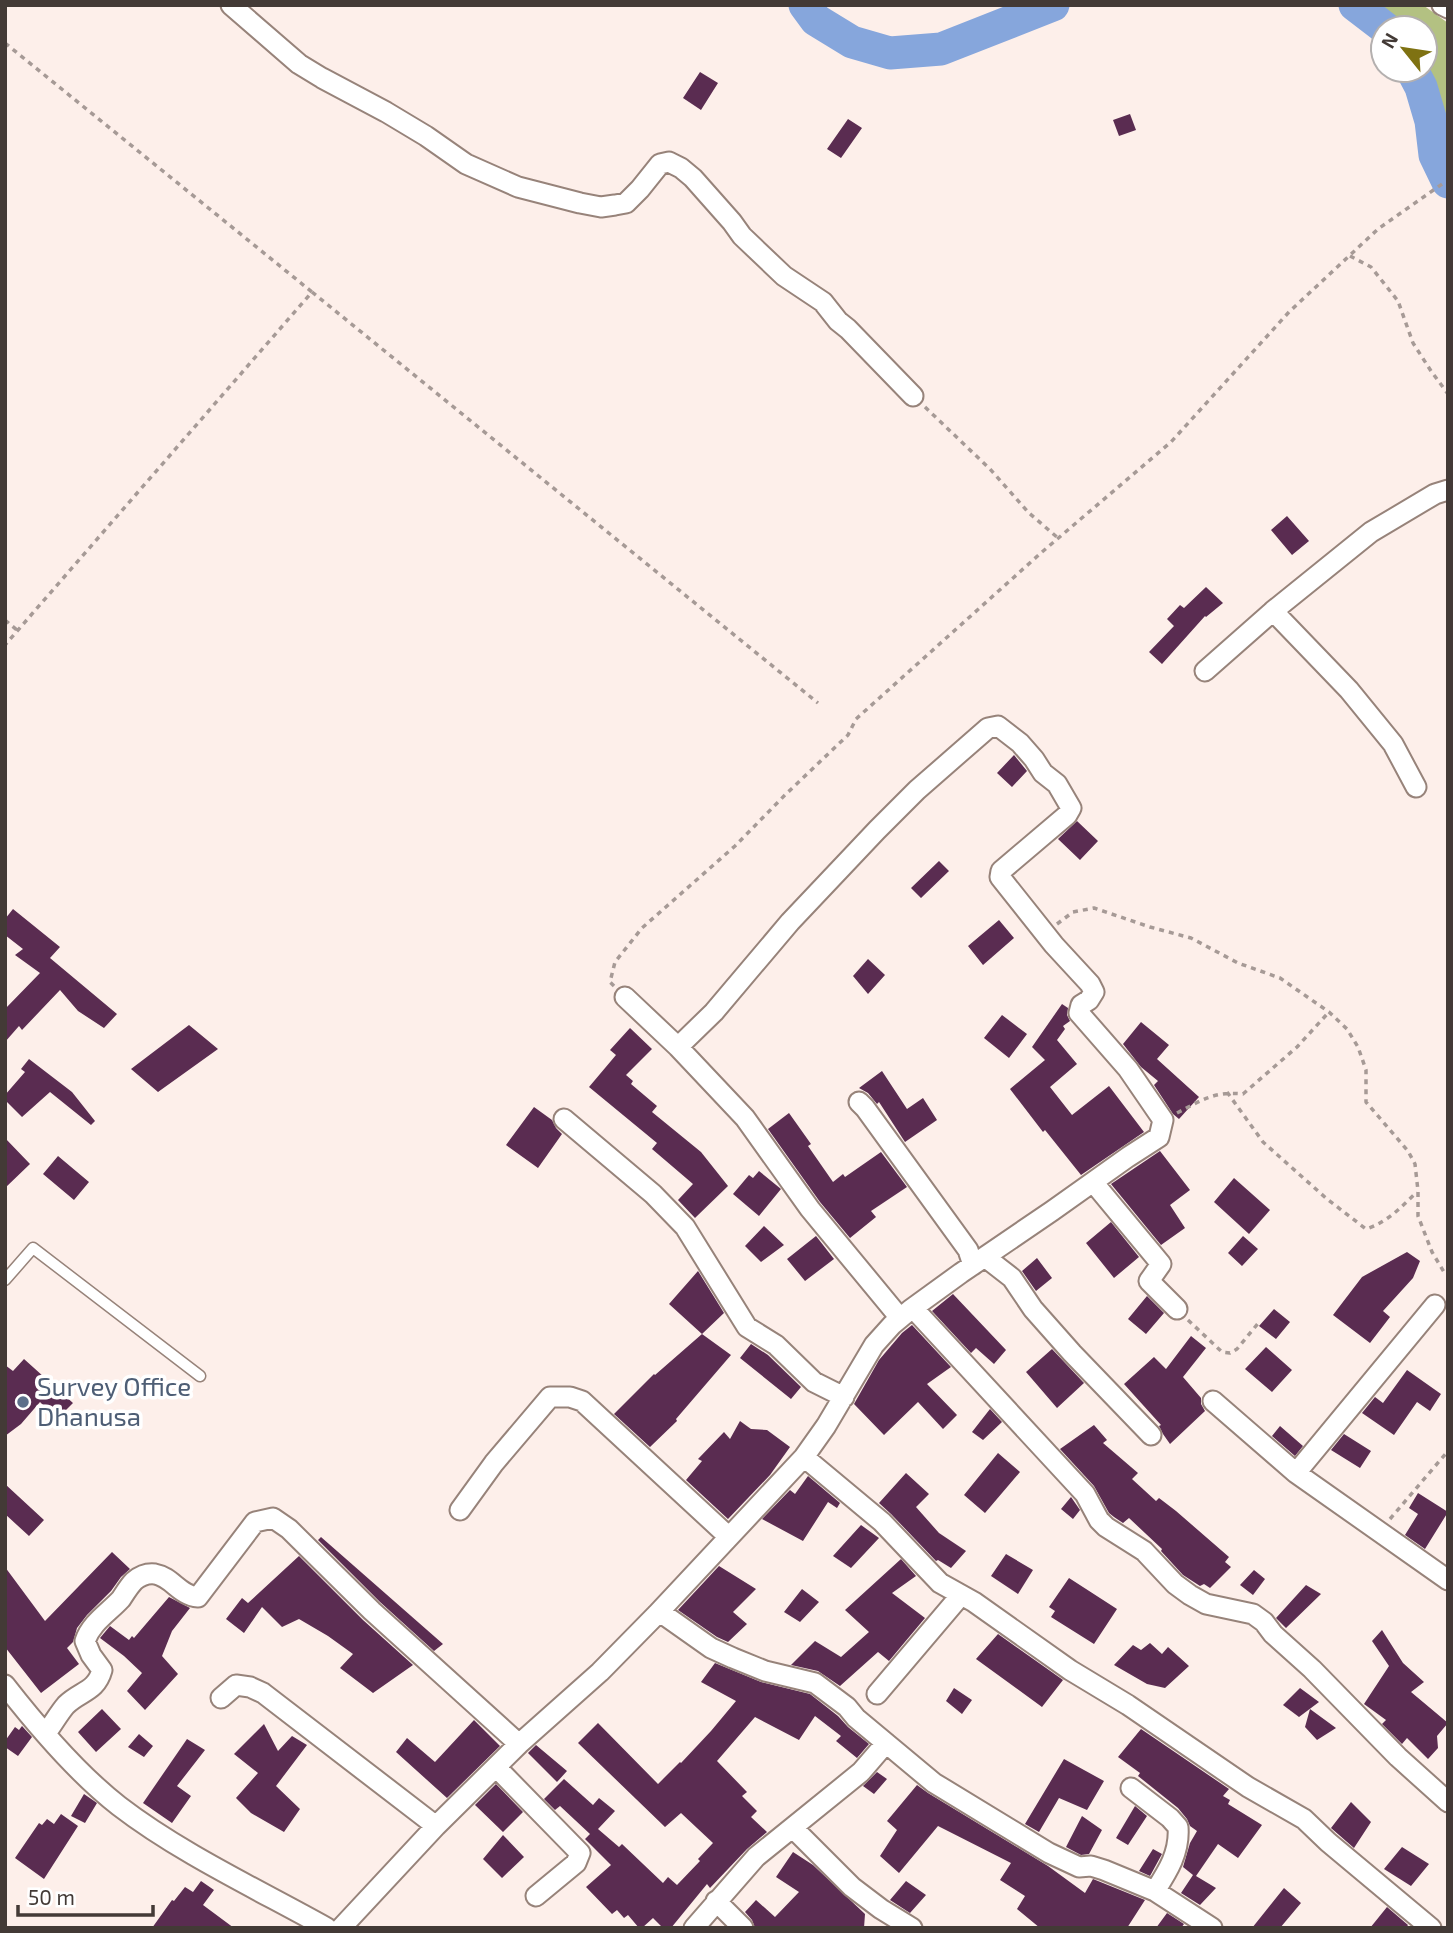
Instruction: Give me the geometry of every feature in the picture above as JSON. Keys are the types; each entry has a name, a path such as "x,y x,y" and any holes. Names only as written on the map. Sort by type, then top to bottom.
{"street":[{"path":"231,5 299,64 386,112 466,164 518,187 601,207 626,203 660,164 669,162 681,168 706,192 742,236 784,276 823,303 913,396"},
{"path":"1442,5 1448,8"},
{"path":"1205,670 1371,532 1448,489"},
{"path":"1273,611 1349,690 1393,744 1416,787"},
{"path":"341,1928 436,1826 660,1612 804,1457 826,1426 874,1345 907,1313 1159,1137 1163,1120 1128,1069 1079,1013 1081,1005 1089,1000 1094,992 1090,984 1000,877 1001,871 1067,815 1071,808 1057,784 1043,773 1020,743 998,726 988,728 917,790 877,830 790,922 714,1012 678,1047"},
{"path":"625,997 678,1047 745,1118 810,1209 907,1313 1085,1494 1099,1521 1144,1551 1175,1584 1190,1595 1206,1604 1253,1614 1264,1622 1398,1758 1448,1801"},
{"path":"859,1102 968,1250 979,1261 1012,1278 1033,1309 1151,1435"},
{"path":"564,1119 653,1194 685,1227 747,1326 776,1345 814,1381 844,1397"},
{"path":"1093,1182 1161,1264 1149,1281 1177,1309"},
{"path":"1296,1473 1435,1305"},
{"path":"460,1510 494,1463 550,1397 570,1397 582,1401 729,1537"},
{"path":"1213,1401 1296,1473 1448,1580"},
{"path":"804,1457 882,1522 940,1583 974,1602 1070,1670 1128,1704 1248,1787 1304,1819 1431,1928"},
{"path":"46,1733 67,1704 92,1688 99,1679 102,1670 90,1654 85,1641 89,1631 134,1581 152,1573 162,1576 190,1597 198,1597 255,1522 272,1518 289,1529 372,1612 519,1744"},
{"path":"877,1694 961,1595"},
{"path":"660,1612 711,1648 765,1671 815,1683 847,1707 856,1718 934,1783 1049,1853 1080,1867 1091,1866 1104,1870 1155,1891 1212,1928"},
{"path":"5,1685 94,1786 120,1807 185,1850 327,1928"},
{"path":"221,1698 236,1685 263,1693 436,1826"},
{"path":"694,1928 757,1857 861,1772 886,1744"},
{"path":"496,1767 580,1853 576,1863 536,1896"},
{"path":"1131,1788 1178,1827 1178,1846 1170,1868 1155,1891"},
{"path":"793,1828 852,1886 881,1909 912,1928"},
{"path":"716,1901 743,1928"}],"lane":[{"path":"5,1280 33,1248 200,1376"}],"path":[{"path":"5,43 818,703"},
{"path":"625,997 610,982 615,962 642,928 735,846 848,735 856,719 1058,538 1171,442 1289,312 1378,229 1445,182"},
{"path":"1350,256 1371,267 1398,301 1413,343 1448,394"},
{"path":"5,645 312,292"},
{"path":"913,396 1058,538"},
{"path":"5,620 18,631"},
{"path":"1048,937 1056,924 1073,912 1094,908 1191,938 1238,963 1280,978 1329,1012 1347,1029 1358,1047 1366,1070 1366,1101 1408,1151 1415,1164 1418,1216 1432,1252 1448,1274"},
{"path":"1163,1120 1212,1096 1227,1092 1243,1094 1297,1047 1329,1012"},
{"path":"1227,1092 1263,1142 1327,1199 1366,1228 1388,1219 1418,1191"},
{"path":"1177,1309 1226,1353 1237,1349 1260,1321"},
{"path":"1379,1531 1448,1451"}],"green space":[{"path":"1370,5 1423,5 1436,14 1384,14"},
{"path":"1439,17 1448,23 1448,122 1431,84 1439,84"}],"building":[{"path":"700,72 718,83 701,110 683,98"},
{"path":"1130,114 1136,130 1119,136 1113,120"},
{"path":"848,119 862,128 841,158 827,149"},
{"path":"1287,516 1309,541 1292,555 1271,530"},
{"path":"1206,587 1223,603 1205,616 1162,664 1149,652 1174,626 1167,619 1180,605 1184,608"},
{"path":"1014,755 1027,771 1012,787 997,773"},
{"path":"1077,821 1098,841 1080,860 1058,839"},
{"path":"939,861 949,871 921,898 911,888"},
{"path":"13,909 60,947 50,958 117,1014 104,1028 78,1011 60,990 22,1030 19,1026 5,1042 5,1009 40,973 15,955 23,949 5,935 5,919"},
{"path":"999,920 1014,938 983,965 968,946"},
{"path":"868,959 885,975 868,994 853,976"},
{"path":"1062,1004 1068,1008 1070,1021 1063,1026 1065,1029 1057,1040 1077,1064 1050,1087 1072,1115 1109,1086 1144,1132 1081,1175 1010,1089 1045,1060 1032,1047"},
{"path":"1002,1015 1027,1034 1009,1058 984,1038"},
{"path":"1141,1022 1169,1045 1157,1059 1199,1097 1179,1119 1154,1085 1158,1081 1141,1067 1123,1044"},
{"path":"189,1025 218,1049 158,1092 131,1069"},
{"path":"630,1028 652,1049 626,1075 633,1081 631,1084 657,1106 652,1112 701,1152 728,1186 695,1218 678,1200 693,1184 652,1149 657,1143 589,1087 616,1055 610,1050"},
{"path":"29,1059 72,1092 95,1121 91,1125 50,1092 22,1117 5,1100 5,1095 25,1072 21,1069"},
{"path":"882,1071 907,1109 923,1098 937,1120 905,1142 879,1102 877,1104 868,1093 859,1088"},
{"path":"534,1107 552,1120 562,1134 538,1168 506,1145"},
{"path":"789,1113 833,1182 843,1174 845,1177 881,1152 907,1187 871,1211 876,1217 850,1238 820,1202 768,1129"},
{"path":"5,1138 30,1164 5,1188"},
{"path":"1160,1151 1190,1190 1170,1205 1185,1228 1161,1245 1111,1184"},
{"path":"58,1156 89,1182 74,1200 43,1174"},
{"path":"759,1171 781,1189 759,1216 733,1194 749,1175 753,1178"},
{"path":"1234,1178 1270,1210 1249,1234 1214,1202"},
{"path":"1111,1222 1139,1257 1114,1278 1086,1243"},
{"path":"764,1226 784,1245 761,1262 745,1246"},
{"path":"816,1236 834,1259 805,1281 787,1259"},
{"path":"1243,1236 1258,1249 1242,1266 1228,1253"},
{"path":"1407,1252 1420,1261 1413,1278 1383,1311 1390,1317 1370,1343 1333,1315 1362,1277"},
{"path":"1037,1258 1052,1278 1036,1291 1022,1271"},
{"path":"698,1271 724,1313 702,1334 669,1304"},
{"path":"953,1294 1006,1350 994,1364 976,1348 971,1353 932,1311"},
{"path":"1147,1296 1164,1313 1146,1334 1128,1319"},
{"path":"1274,1309 1290,1322 1276,1339 1259,1326"},
{"path":"912,1325 951,1367 927,1384 957,1415 943,1429 918,1402 884,1435 854,1404 879,1360"},
{"path":"702,1334 731,1355 677,1421 650,1447 614,1414 654,1374"},
{"path":"1191,1336 1206,1348 1183,1377 1201,1398 1205,1411 1170,1444 1159,1426 1161,1425 1124,1384 1154,1357 1166,1369"},
{"path":"751,1344 768,1355 801,1387 791,1399 740,1358"},
{"path":"1266,1347 1292,1370 1272,1392 1245,1369"},
{"path":"1052,1349 1084,1383 1057,1408 1026,1372"},
{"name":"Survey Office Dhanusa","path":"24,1359 73,1403 57,1419 40,1402 21,1424 5,1436 5,1365 13,1371"},
{"path":"1407,1370 1441,1394 1430,1411 1417,1402 1394,1435 1362,1413 1375,1397 1383,1403"},
{"path":"990,1409 1002,1422 983,1440 972,1432"},
{"path":"740,1421 751,1429 767,1430 790,1447 770,1475 728,1519 686,1480 702,1461 698,1459 724,1432 730,1439"},
{"path":"1094,1425 1107,1440 1103,1443 1138,1473 1132,1479 1156,1501 1159,1498 1176,1511 1229,1557 1225,1562 1231,1567 1210,1588 1204,1584 1200,1586 1183,1575 1162,1549 1129,1518 1123,1523 1109,1513 1094,1486 1060,1449"},
{"path":"1280,1426 1303,1446 1295,1456 1272,1436"},
{"path":"1344,1434 1371,1451 1360,1468 1331,1450"},
{"path":"998,1453 1020,1472 985,1513 964,1495"},
{"path":"906,1473 929,1494 916,1507 939,1533 966,1551 951,1568 936,1561 879,1503"},
{"path":"808,1476 840,1503 837,1508 828,1502 803,1541 762,1519 790,1490 795,1494"},
{"path":"5,1484 44,1520 29,1536 5,1514"},
{"path":"1418,1493 1448,1512 1425,1549 1405,1535 1418,1514 1409,1508"},
{"path":"1071,1497 1080,1510 1073,1519 1061,1509"},
{"path":"861,1525 879,1538 851,1568 833,1556"},
{"path":"321,1537 443,1644 434,1651 318,1540"},
{"path":"112,1552 130,1569 77,1628 73,1642 67,1648 79,1664 41,1693 5,1647 5,1567 45,1621"},
{"path":"1006,1554 1033,1570 1018,1594 991,1576"},
{"path":"299,1556 413,1665 373,1693 340,1668 353,1654 299,1619 282,1627 262,1607 244,1633 226,1619 242,1598 248,1603"},
{"path":"901,1559 916,1576 892,1593 925,1618 889,1661 878,1652 840,1686 818,1671 791,1665 815,1641 841,1657 869,1632 845,1610"},
{"path":"719,1566 756,1589 733,1612 747,1624 728,1642 678,1610"},
{"path":"1254,1570 1265,1579 1253,1595 1240,1585"},
{"path":"1069,1578 1117,1609 1094,1644 1051,1617 1055,1611 1049,1607"},
{"path":"1306,1585 1321,1594 1286,1628 1276,1618"},
{"path":"802,1589 819,1602 800,1622 784,1612"},
{"path":"169,1597 190,1608 172,1631 162,1656 178,1674 145,1710 127,1691 142,1673 100,1638 110,1626 129,1640 132,1636 134,1638"},
{"path":"1382,1630 1403,1663 1424,1682 1411,1692 1448,1723 1437,1736 1438,1748 1428,1759 1407,1738 1402,1744 1382,1724 1386,1720 1364,1704 1389,1666 1372,1641"},
{"path":"998,1634 1063,1680 1042,1707 976,1659"},
{"path":"1150,1643 1162,1654 1168,1647 1189,1666 1165,1688 1147,1684 1114,1665 1133,1645 1141,1650"},
{"path":"715,1663 761,1682 810,1694 869,1744 857,1758 836,1741 841,1736 815,1716 799,1740 755,1717 717,1761 747,1792 742,1796 757,1811 751,1817 767,1832 710,1888 707,1884 671,1928 663,1928 653,1918 639,1928 628,1915 624,1918 617,1910 612,1914 586,1887 611,1865 585,1839 590,1834 560,1806 555,1810 544,1799 564,1779 593,1805 599,1798 615,1811 598,1829 619,1847 622,1844 663,1883 668,1877 677,1885 713,1843 681,1813 665,1827 578,1743 598,1723 658,1784 681,1763 736,1701 701,1682"},
{"path":"954,1688 972,1700 962,1714 946,1701"},
{"path":"1300,1688 1319,1702 1299,1717 1283,1705"},
{"path":"102,1709 121,1729 96,1752 78,1732"},
{"path":"1310,1709 1336,1728 1317,1740 1305,1727"},
{"path":"474,1720 500,1746 447,1798 396,1752 407,1738 435,1762"},
{"path":"264,1724 278,1751 292,1736 307,1745 276,1786 300,1809 284,1832 251,1813 236,1798 258,1773 234,1754"},
{"path":"22,1726 32,1737 18,1756 5,1747 5,1741 15,1727 19,1730"},
{"path":"1141,1729 1229,1789 1223,1796 1230,1800 1228,1804 1262,1825 1238,1858 1218,1844 1196,1876 1216,1888 1200,1905 1181,1893 1193,1875 1183,1867 1190,1843 1197,1831 1190,1826 1178,1808 1118,1757"},
{"path":"139,1734 153,1746 144,1757 128,1747"},
{"path":"187,1739 205,1750 177,1786 191,1796 172,1823 143,1803"},
{"path":"536,1745 567,1771 557,1782 528,1753"},
{"path":"1064,1759 1104,1781 1087,1810 1059,1798 1039,1832 1025,1824"},
{"path":"877,1772 887,1779 874,1794 863,1786"},
{"path":"496,1784 523,1812 503,1832 475,1805"},
{"path":"917,1785 1048,1866 1085,1893 1093,1879 1145,1900 1127,1928 1040,1928 1017,1909 1025,1896 1000,1880 1011,1863 938,1826 899,1873 880,1856 897,1830 887,1821"},
{"path":"84,1794 97,1803 85,1823 71,1816"},
{"path":"1351,1802 1371,1822 1354,1848 1331,1828"},
{"path":"1135,1806 1147,1816 1128,1845 1116,1838"},
{"path":"61,1814 78,1826 44,1879 15,1858 39,1823 42,1825 47,1819 54,1824"},
{"path":"1082,1816 1102,1830 1089,1854 1081,1855 1066,1847"},
{"path":"503,1835 524,1857 502,1878 483,1859"},
{"path":"1402,1847 1429,1864 1411,1886 1384,1869"},
{"path":"1153,1849 1162,1854 1150,1876 1139,1871"},
{"path":"793,1852 813,1865 865,1914 864,1928 755,1928 745,1912 756,1900 775,1917 799,1892 776,1877"},
{"path":"201,1881 214,1890 203,1905 234,1928 152,1928 185,1887 193,1892"},
{"path":"906,1881 926,1895 910,1913 890,1900"},
{"path":"1284,1888 1301,1903 1280,1928 1252,1928"},
{"path":"1387,1907 1408,1925 1406,1928 1370,1928"},
{"path":"1167,1913 1184,1924 1181,1928 1156,1928"}],"waterway":[{"path":"805,5 816,20 852,42 890,53 941,49 1053,5"},
{"path":"1355,5 1369,16"},
{"path":"1419,84 1431,121 1435,155 1448,182"}],"place":[{"name":"Survey Office Dhanusa","path":"23,1402"}]}
